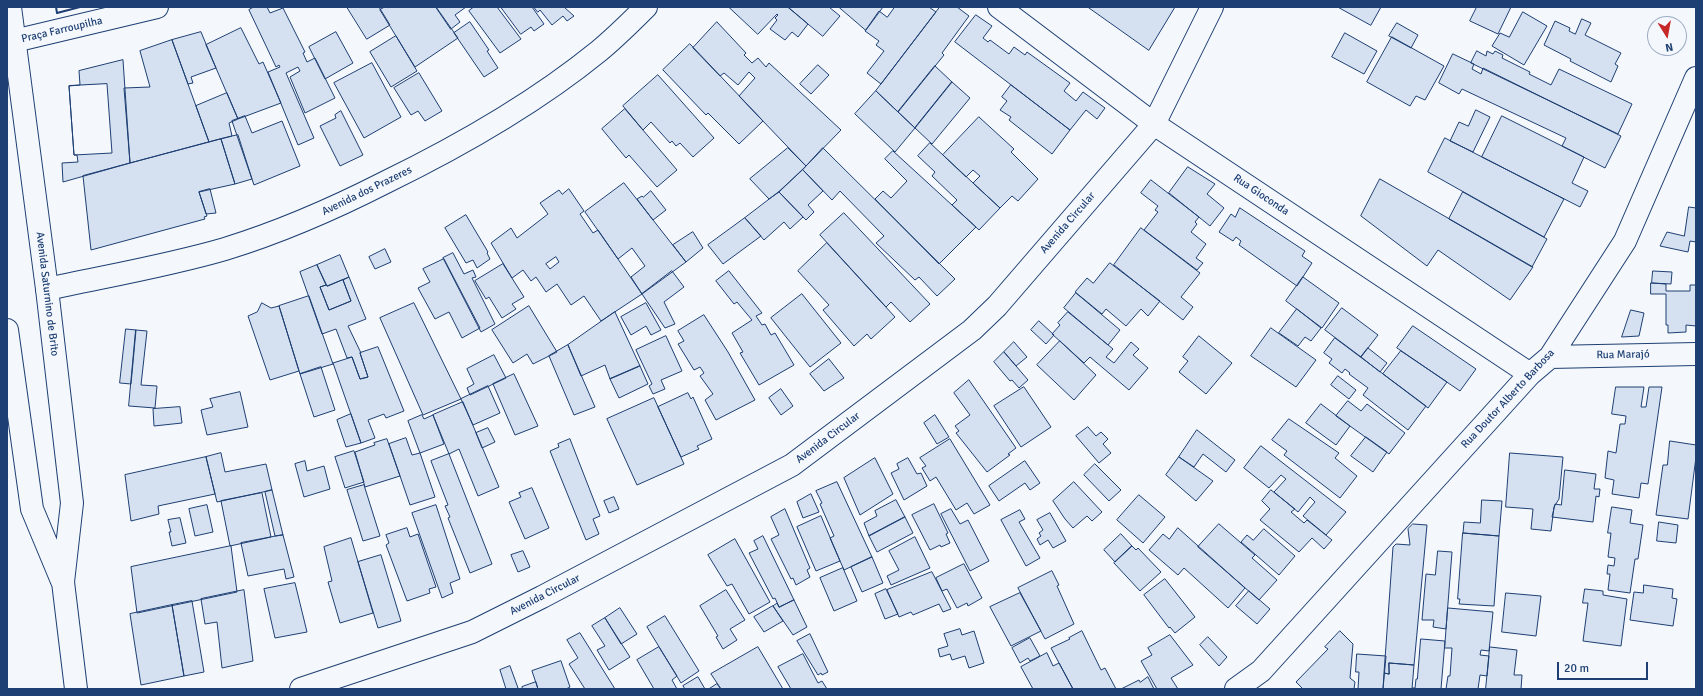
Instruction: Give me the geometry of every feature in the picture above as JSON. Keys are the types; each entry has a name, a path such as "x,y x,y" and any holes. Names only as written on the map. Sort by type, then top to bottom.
{"street":[{"name":"Avenida Saturnino de Brito","path":"10,7 14,41 13,71 47,289 72,504 62,582 76,689"},
{"name":"Praça Farroupilha","path":"14,41 157,7"},
{"name":"Avenida dos Prazeres","path":"47,289 177,261 226,248 277,232 340,205 454,147 501,120 550,87 600,50 646,7"},
{"name":"Rua Gioconda","path":"999,7 1154,124 1530,374"},
{"name":"Avenida Circular","path":"301,689 472,632 542,597 792,465 972,330 997,306 1154,124 1212,7"},
{"name":"Rua Doutor Alberto Barbosa","path":"1236,689 1261,671 1530,374 1550,357 1624,242 1696,78"},
{"name":"Avenida Saturnino de Brito","path":"7,330 32,509 62,582"},
{"name":"Rua Marajó","path":"1550,357 1696,354"}],"building":[{"path":"254,7 267,7 270,13 283,8 305,52 303,53 307,62 315,58 335,98 305,113 290,77 300,71 298,67 286,73 314,138 298,145 268,72 280,67 279,65 276,67 249,10"},
{"path":"347,7 379,7 390,25 367,39"},
{"path":"385,7 436,7 458,38 415,67 380,10"},
{"path":"436,7 466,7 455,15 460,22 451,29"},
{"path":"474,7 497,7 521,39 500,53 469,11"},
{"path":"501,7 532,7 544,24 534,31 531,27 521,34"},
{"path":"534,7 564,7 574,16 567,21 563,16 552,25 540,10 538,12"},
{"path":"729,7 788,7 808,24 798,37 792,32 785,40 770,29 777,20 775,18 778,15 777,14 758,34"},
{"path":"788,7 829,7 840,16 823,36"},
{"path":"839,7 883,7 866,30"},
{"path":"895,7 929,7 936,12 881,84 867,73 884,51 876,45 879,41 865,31 879,11 887,17"},
{"path":"940,7 957,7 969,16 942,53 944,55 898,112 876,91"},
{"path":"1088,7 1175,7 1149,50"},
{"path":"1338,7 1381,7 1371,25"},
{"path":"1477,7 1511,7 1498,34 1470,21"},
{"path":"1523,12 1547,26 1524,65 1492,46 1500,33 1509,37"},
{"path":"976,15 992,26 983,38 988,42 990,40 1009,54 1014,47 1025,55 1027,52 1070,83 1064,91 1076,101 1083,92 1105,108 1097,119 1086,110 1070,130 955,42"},
{"path":"1582,19 1591,23 1585,35 1621,53 1615,64 1618,66 1611,82 1570,61 1571,59 1544,45 1555,21 1570,28 1569,31 1575,34"},
{"path":"470,22 489,50 487,51 498,68 484,77 454,33"},
{"path":"717,22 746,53 744,55 752,63 758,58 766,67 769,63 841,130 806,166 739,96 755,78 749,72 738,85 724,73 720,76 693,48"},
{"path":"1397,23 1418,35 1411,48 1389,36"},
{"path":"241,28 259,64 263,62 281,103 238,119 206,45"},
{"path":"201,32 216,68 191,77 193,83 188,84 172,40"},
{"path":"336,32 353,63 325,79 309,47"},
{"path":"1345,33 1377,51 1364,74 1332,57"},
{"path":"396,36 417,71 391,87 370,52"},
{"path":"1392,37 1444,66 1425,100 1416,96 1410,106 1367,82"},
{"path":"172,40 209,142 130,163 124,88 150,87 140,51"},
{"path":"690,44 763,121 739,144 708,113 706,115 663,70"},
{"path":"1477,51 1486,56 1487,51 1493,54 1495,51 1503,55 1502,58 1530,72 1529,74 1551,85 1559,69 1632,104 1618,134 1471,63"},
{"path":"1453,54 1474,64 1472,69 1481,74 1483,68 1621,136 1605,168 1562,146 1566,138 1462,89 1459,94 1439,83"},
{"path":"123,60 130,163 63,182 62,163 78,162 77,155 74,155 69,86 80,85 79,71"},
{"path":"372,63 401,117 364,138 334,83"},
{"path":"818,65 829,75 811,94 800,84"},
{"path":"935,66 952,82 915,128 898,112"},
{"path":"419,73 442,111 425,121 418,111 411,115 394,88"},
{"path":"658,75 714,138 693,157 680,143 676,146 672,141 670,143 651,122 643,130 623,106"},
{"path":"952,82 970,98 932,144 915,128"},
{"path":"107,84 112,153 74,155 69,86"},
{"path":"1011,85 1070,130 1052,154 1009,120 1011,117 1000,110 1007,101 1002,97"},
{"path":"876,91 915,128 895,152 855,114"},
{"path":"227,93 238,119 229,123 232,136 209,142 196,106"},
{"path":"625,109 677,170 657,187 629,155 626,158 602,129"},
{"path":"1476,110 1490,117 1473,152 1450,141 1459,122 1468,126"},
{"path":"341,111 363,155 340,166 320,126 336,118 335,115"},
{"path":"245,116 252,133 282,121 300,166 254,185 232,121"},
{"path":"1502,116 1584,157 1572,183 1588,191 1580,207 1482,157"},
{"path":"979,117 1014,149 1011,152 1038,179 1018,201 1012,196 1000,208 973,183 980,176 973,170 966,177 943,155"},
{"path":"238,135 252,179 235,184 221,139"},
{"path":"1445,138 1564,199 1544,237 1428,172"},
{"path":"221,139 235,184 199,192 207,216 204,217 205,219 91,250 83,176"},
{"path":"930,143 1000,208 979,230 952,205 957,200 932,176 935,172 918,156"},
{"path":"788,148 806,166 779,192 769,199 750,179"},
{"path":"823,148 955,279 937,296 919,277 915,280 876,243 884,236 840,191 832,200 803,170"},
{"path":"893,151 976,227 939,264 875,199 883,191 891,198 907,181 885,159"},
{"path":"1188,167 1215,184 1207,194 1224,208 1210,226 1169,193"},
{"path":"803,170 823,191 808,205 814,212 806,220 779,192"},
{"path":"1380,179 1533,267 1510,300 1438,250 1427,266 1361,216"},
{"path":"1151,180 1199,217 1195,222 1197,224 1191,232 1206,244 1196,258 1203,263 1197,270 1144,230 1158,212 1155,210 1158,206 1141,193"},
{"path":"624,183 686,262 642,294 631,277 645,266 632,248 618,259 585,212"},
{"path":"210,189 216,213 206,214 199,192"},
{"path":"569,189 584,211 580,214 593,233 598,230 642,294 601,321 584,296 571,305 557,284 546,292 536,277 531,281 523,270 512,278 491,243 511,228 517,238 548,214 540,203 559,190 562,194","holes":["556,257 559,262 550,269 546,264"]},
{"path":"651,191 666,210 653,220 637,199 642,196 643,197"},
{"path":"779,192 803,217 790,229 784,222 764,240 745,218"},
{"path":"1463,192 1547,239 1532,267 1449,219"},
{"path":"1689,207 1696,208 1696,242 1690,241 1688,252 1660,246 1667,232 1684,236"},
{"path":"1240,208 1305,251 1302,256 1312,263 1297,286 1239,245 1241,241 1236,237 1233,241 1219,232 1231,214 1235,217"},
{"path":"844,213 930,304 910,322 891,302 886,307 820,235"},
{"path":"466,215 488,252 487,253 490,259 477,268 473,260 466,263 445,228"},
{"path":"745,218 761,236 723,264 708,245"},
{"path":"1141,228 1200,273 1181,297 1193,307 1183,320 1114,265"},
{"path":"693,232 703,248 686,262 673,245"},
{"path":"827,243 895,317 871,339 867,334 854,346 823,310 829,305 798,271"},
{"path":"385,249 391,262 375,269 369,257"},
{"path":"453,253 464,274 473,270 476,277 472,278 495,324 481,332 443,258"},
{"path":"340,255 349,277 327,286 317,265"},
{"path":"444,259 480,328 462,338 449,312 435,319 418,288 430,282 423,269"},
{"path":"1110,263 1160,301 1148,316 1141,309 1126,326 1106,309 1102,314 1075,292 1087,278 1093,283"},
{"path":"503,264 524,297 512,304 516,309 502,318 489,297 486,299 475,281"},
{"path":"317,265 326,285 320,287 329,310 351,301 343,280 349,277 366,319 348,326 361,353 368,377 360,379 352,357 347,358 336,329 322,334 300,272"},
{"path":"672,271 684,287 664,302 675,324 665,328 642,294"},
{"path":"729,271 762,313 756,316 762,325 765,324 771,335 775,333 794,365 759,385 740,353 743,352 732,333 752,320 737,302 734,304 716,281"},
{"path":"1653,271 1672,272 1671,284 1652,283"},
{"path":"1303,277 1339,303 1322,328 1286,301"},
{"path":"343,280 351,301 329,310 320,287"},
{"path":"1651,283 1666,284 1666,291 1690,291 1690,285 1696,285 1696,326 1686,325 1686,332 1668,333 1668,325 1666,325 1666,294 1651,294"},
{"path":"1076,293 1120,330 1108,345 1064,308"},
{"path":"802,294 841,343 810,367 771,318"},
{"path":"309,296 333,364 300,374 279,306"},
{"path":"262,303 271,308 279,306 299,371 270,380 248,316 257,312"},
{"path":"414,303 461,399 423,415 380,318"},
{"path":"646,303 661,330 651,335 646,326 631,335 621,317"},
{"path":"529,306 557,352 533,364 527,354 513,363 492,330"},
{"path":"1342,308 1378,335 1361,357 1325,330"},
{"path":"1297,309 1321,328 1311,341 1305,337 1298,346 1279,333"},
{"path":"1631,310 1644,313 1639,336 1622,337"},
{"path":"615,312 640,366 610,379 605,365 581,376 568,345"},
{"path":"1068,312 1113,349 1106,357 1114,363 1131,342 1139,349 1133,355 1148,368 1129,390 1090,357 1084,363 1052,334 1060,325 1058,323"},
{"path":"704,315 728,352 755,400 716,420 705,400 713,394 700,376 704,373 700,367 694,370 678,344 684,341 678,331"},
{"path":"1039,321 1054,335 1046,344 1031,330"},
{"path":"1413,326 1476,369 1460,391 1397,348"},
{"path":"1271,328 1316,360 1296,387 1251,356"},
{"path":"126,329 136,330 131,384 120,383"},
{"path":"136,330 147,331 141,385 157,386 155,408 129,406"},
{"path":"666,336 682,371 661,380 665,389 653,394 649,386 652,384 636,350"},
{"path":"1199,336 1232,363 1206,394 1179,372 1188,361 1183,357"},
{"path":"1335,338 1426,406 1408,430 1363,395 1368,388 1349,374 1350,373 1345,369 1342,373 1329,363 1332,359 1324,353"},
{"path":"1060,341 1096,375 1074,400 1037,365"},
{"path":"1014,342 1027,357 1016,366 1004,352"},
{"path":"568,345 595,407 574,415 549,356"},
{"path":"378,347 404,411 386,418 384,414 368,420 375,438 361,443 333,363 352,357 360,379 368,377 360,353"},
{"path":"1368,348 1387,363 1380,372 1361,357"},
{"path":"1401,351 1447,382 1428,408 1383,374"},
{"path":"1004,352 1028,380 1019,388 1012,380 1010,381 994,362"},
{"path":"494,355 506,378 470,395 467,388 474,384 467,369"},
{"path":"829,359 844,378 824,391 810,374"},
{"path":"640,366 648,384 619,398 610,379"},
{"path":"321,367 335,410 314,417 300,374"},
{"path":"514,374 538,426 515,435 493,384"},
{"path":"1338,376 1356,390 1349,399 1331,385"},
{"path":"969,380 1016,448 1008,454 1010,455 987,472 956,433 959,431 955,426 970,415 954,393"},
{"path":"488,386 500,413 473,425 461,399"},
{"path":"1024,387 1051,427 1021,447 994,406"},
{"path":"1616,387 1644,387 1641,407 1646,407 1649,387 1662,387 1648,484 1641,483 1639,498 1612,494 1614,480 1605,478 1608,451 1616,453 1620,424 1625,424 1626,416 1612,414"},
{"path":"781,389 793,406 781,415 769,398"},
{"path":"240,392 248,427 207,435 201,410 213,407 210,399"},
{"path":"688,393 691,399 693,397 712,439 697,446 699,449 681,457 658,407"},
{"path":"654,398 684,464 637,485 607,419"},
{"path":"1348,401 1361,411 1367,404 1405,433 1389,454 1336,416"},
{"path":"463,402 499,487 478,496 459,449 449,454 433,415"},
{"path":"1321,404 1350,426 1336,445 1306,423"},
{"path":"180,407 182,423 154,426 153,409"},
{"path":"351,414 361,443 346,447 337,420"},
{"path":"422,415 424,419 433,415 444,444 420,453 408,421"},
{"path":"935,415 949,437 937,444 924,423"},
{"path":"1289,419 1339,453 1335,458 1357,476 1340,498 1284,455 1287,451 1272,440"},
{"path":"1088,427 1096,436 1101,432 1108,439 1103,444 1111,453 1099,463 1076,436"},
{"path":"488,428 495,442 482,448 476,433"},
{"path":"1197,430 1235,460 1226,472 1203,454 1194,467 1179,457"},
{"path":"1366,437 1387,452 1373,472 1351,456"},
{"path":"406,438 412,455 420,453 435,497 410,505 389,444"},
{"path":"387,439 400,476 365,487 355,452"},
{"path":"570,439 600,516 593,519 599,534 586,540 550,451 559,447 558,444"},
{"path":"950,439 990,505 974,514 967,503 956,510 936,477 930,481 922,468 926,466 920,458"},
{"path":"1670,441 1696,445 1696,457 1688,519 1656,515 1663,465 1667,465"},
{"path":"1261,446 1346,512 1326,535 1303,516 1315,502 1310,497 1298,512 1274,492 1286,479 1281,475 1269,488 1244,468"},
{"path":"354,451 364,482 345,488 335,457"},
{"path":"221,453 225,472 266,464 272,490 217,502 206,457"},
{"path":"1510,453 1563,457 1559,499 1554,507 1551,531 1531,529 1533,509 1506,507"},
{"path":"449,454 492,564 470,573 448,518 450,517 445,506 448,505 431,461"},
{"path":"206,457 215,494 158,506 159,514 131,521 125,475"},
{"path":"1179,457 1213,481 1196,501 1166,475"},
{"path":"875,458 893,494 860,515 844,478"},
{"path":"908,458 917,474 921,473 927,486 904,500 891,473 899,469 897,464"},
{"path":"305,461 307,471 324,466 330,489 304,497 295,464"},
{"path":"1025,461 1040,483 1030,490 1025,483 999,501 989,486"},
{"path":"1095,464 1121,490 1109,501 1084,475"},
{"path":"1565,470 1596,474 1594,489 1600,489 1599,497 1596,496 1593,522 1552,517 1555,504 1561,505"},
{"path":"837,482 872,557 844,570 830,538 834,536 816,491"},
{"path":"1074,482 1102,512 1092,521 1087,516 1073,528 1053,501"},
{"path":"364,485 380,536 363,541 347,490"},
{"path":"532,488 549,528 525,539 509,502 521,497 519,493"},
{"path":"272,490 283,535 275,536 265,492"},
{"path":"1271,490 1295,509 1291,512 1304,523 1307,520 1332,540 1324,549 1312,538 1299,552 1260,520 1270,509 1262,501"},
{"path":"262,493 271,537 230,546 221,501"},
{"path":"811,494 819,512 803,518 797,502"},
{"path":"1139,495 1165,517 1143,543 1117,520"},
{"path":"614,497 619,509 609,513 604,501"},
{"path":"896,500 905,517 869,536 864,523 877,516 875,511"},
{"path":"1482,500 1502,501 1499,536 1463,533 1464,522 1480,523"},
{"path":"934,504 948,533 946,534 950,543 941,547 940,545 930,550 912,515"},
{"path":"207,505 213,532 195,536 189,509"},
{"path":"436,505 460,579 450,583 453,593 442,598 412,513"},
{"path":"1612,507 1632,510 1630,523 1643,525 1638,559 1635,559 1630,593 1608,590 1610,574 1607,574 1608,565 1614,566 1615,558 1608,557 1611,533 1608,533"},
{"path":"785,509 810,568 807,570 810,577 796,585 793,578 791,579 771,539 779,535 771,517"},
{"path":"951,509 960,524 968,520 989,561 970,571 941,514"},
{"path":"1020,510 1025,519 1019,522 1040,558 1026,566 1001,520"},
{"path":"1050,513 1066,541 1053,548 1048,540 1040,545 1037,539 1041,536 1039,533 1043,530 1037,520"},
{"path":"821,516 840,561 816,571 797,527"},
{"path":"905,517 913,533 877,552 869,536"},
{"path":"180,518 186,543 172,546 168,520"},
{"path":"1659,522 1678,525 1676,543 1657,541"},
{"path":"1219,524 1255,555 1252,558 1277,580 1259,600 1198,547"},
{"path":"1413,524 1427,525 1414,665 1389,663 1389,674 1384,673 1393,547 1396,544 1410,545 1408,529"},
{"path":"407,528 410,537 418,534 436,587 429,589 430,593 407,601 386,545 389,543 386,535"},
{"path":"1178,528 1245,588 1228,608 1184,568 1178,575 1149,550 1163,534 1169,539"},
{"path":"1264,529 1295,556 1279,575 1241,542 1247,535 1253,540"},
{"path":"1463,533 1499,536 1494,606 1459,604 1460,599 1458,599"},
{"path":"1121,534 1132,546 1115,562 1104,550"},
{"path":"283,535 294,577 286,579 284,569 248,576 241,543"},
{"path":"763,536 794,600 779,607 775,598 773,599 749,553 758,549 754,541"},
{"path":"915,537 930,568 891,585 887,576 899,570 889,551"},
{"path":"351,538 373,613 340,623 328,582 332,581 324,547"},
{"path":"735,539 770,602 749,614 732,584 727,586 708,555"},
{"path":"231,546 237,592 137,613 131,567"},
{"path":"1132,546 1136,550 1138,548 1161,572 1140,591 1114,563"},
{"path":"523,551 530,567 518,572 511,555"},
{"path":"1438,551 1452,552 1446,629 1433,627 1434,620 1422,620 1426,574 1435,575"},
{"path":"381,555 401,621 378,628 358,562"},
{"path":"872,557 883,583 862,592 851,567"},
{"path":"964,564 982,598 968,606 967,603 957,608 947,589 942,591 936,578"},
{"path":"843,568 857,601 834,611 820,578"},
{"path":"1052,571 1074,624 1045,639 1018,588"},
{"path":"932,572 951,609 943,612 939,604 913,615 911,612 899,617 887,590"},
{"path":"1165,579 1195,617 1175,633 1170,627 1169,628 1144,595"},
{"path":"295,583 307,632 275,638 264,589"},
{"path":"1644,585 1673,589 1672,598 1677,599 1673,626 1630,620 1634,592 1643,593"},
{"path":"886,589 898,614 885,619 875,594"},
{"path":"1585,589 1603,591 1603,595 1627,599 1621,646 1583,641 1588,603 1583,603"},
{"path":"244,590 253,661 222,668 217,622 205,624 201,599"},
{"path":"726,590 745,620 730,629 737,640 723,649 716,637 718,636 700,606"},
{"path":"1249,591 1270,609 1257,624 1236,606"},
{"path":"1020,593 1041,631 1011,646 990,607"},
{"path":"1506,593 1541,596 1536,636 1502,632"},
{"path":"794,600 807,627 793,635 773,606 777,603 779,607"},
{"path":"192,601 204,672 184,676 172,605"},
{"path":"172,605 184,676 141,685 130,614"},
{"path":"773,606 783,621 764,632 754,617"},
{"path":"620,608 637,634 621,644 605,618"},
{"path":"1448,608 1493,612 1489,651 1481,650 1480,655 1489,656 1487,676 1480,675 1478,689 1446,689 1448,676 1450,676 1452,648 1445,648"},
{"path":"665,616 699,671 681,683 647,627"},
{"path":"605,618 630,657 609,670 597,650 605,646 592,626"},
{"path":"960,629 962,635 974,631 984,663 969,668 965,656 952,660 950,654 940,657 938,649 948,646 944,634"},
{"path":"1082,631 1101,670 1105,668 1116,689 1073,689 1051,648 1070,639 1069,638"},
{"path":"1340,631 1353,644 1350,678 1355,682 1354,689 1303,689 1296,682 1328,649 1325,647"},
{"path":"580,633 615,689 585,689 569,664 578,658 567,640"},
{"path":"810,634 828,672 822,675 821,673 818,675 797,641"},
{"path":"1170,635 1193,665 1171,678 1178,689 1157,689 1141,661 1152,655 1148,648"},
{"path":"1208,637 1227,657 1219,666 1200,645"},
{"path":"1030,638 1040,656 1030,661 1028,658 1020,663 1012,648"},
{"path":"1421,639 1445,641 1441,689 1412,689 1415,688 1417,679"},
{"path":"659,647 677,676 672,680 677,689 654,689 637,660"},
{"path":"758,647 783,689 721,689 711,674"},
{"path":"1490,647 1517,650 1514,675 1522,675 1521,689 1486,689"},
{"path":"1047,653 1053,666 1059,663 1073,689 1033,689 1021,667"},
{"path":"803,654 818,683 822,681 827,689 791,689 778,667"},
{"path":"1357,654 1386,656 1383,689 1358,689 1359,672 1356,672"},
{"path":"561,661 570,687 566,689 538,689 532,671"},
{"path":"1389,663 1414,665 1412,689 1383,689 1384,673 1389,674"},
{"path":"510,666 518,688 516,689 506,689 500,670"},
{"path":"698,677 705,689 685,689 683,686"},
{"path":"1148,677 1154,689 1121,689 1139,680 1140,682"},
{"path":"536,682 538,689 522,689 522,687"},
{"path":"717,684 721,689 709,689"}],"wall":[{"path":"56,7 57,13 80,7"}]}
